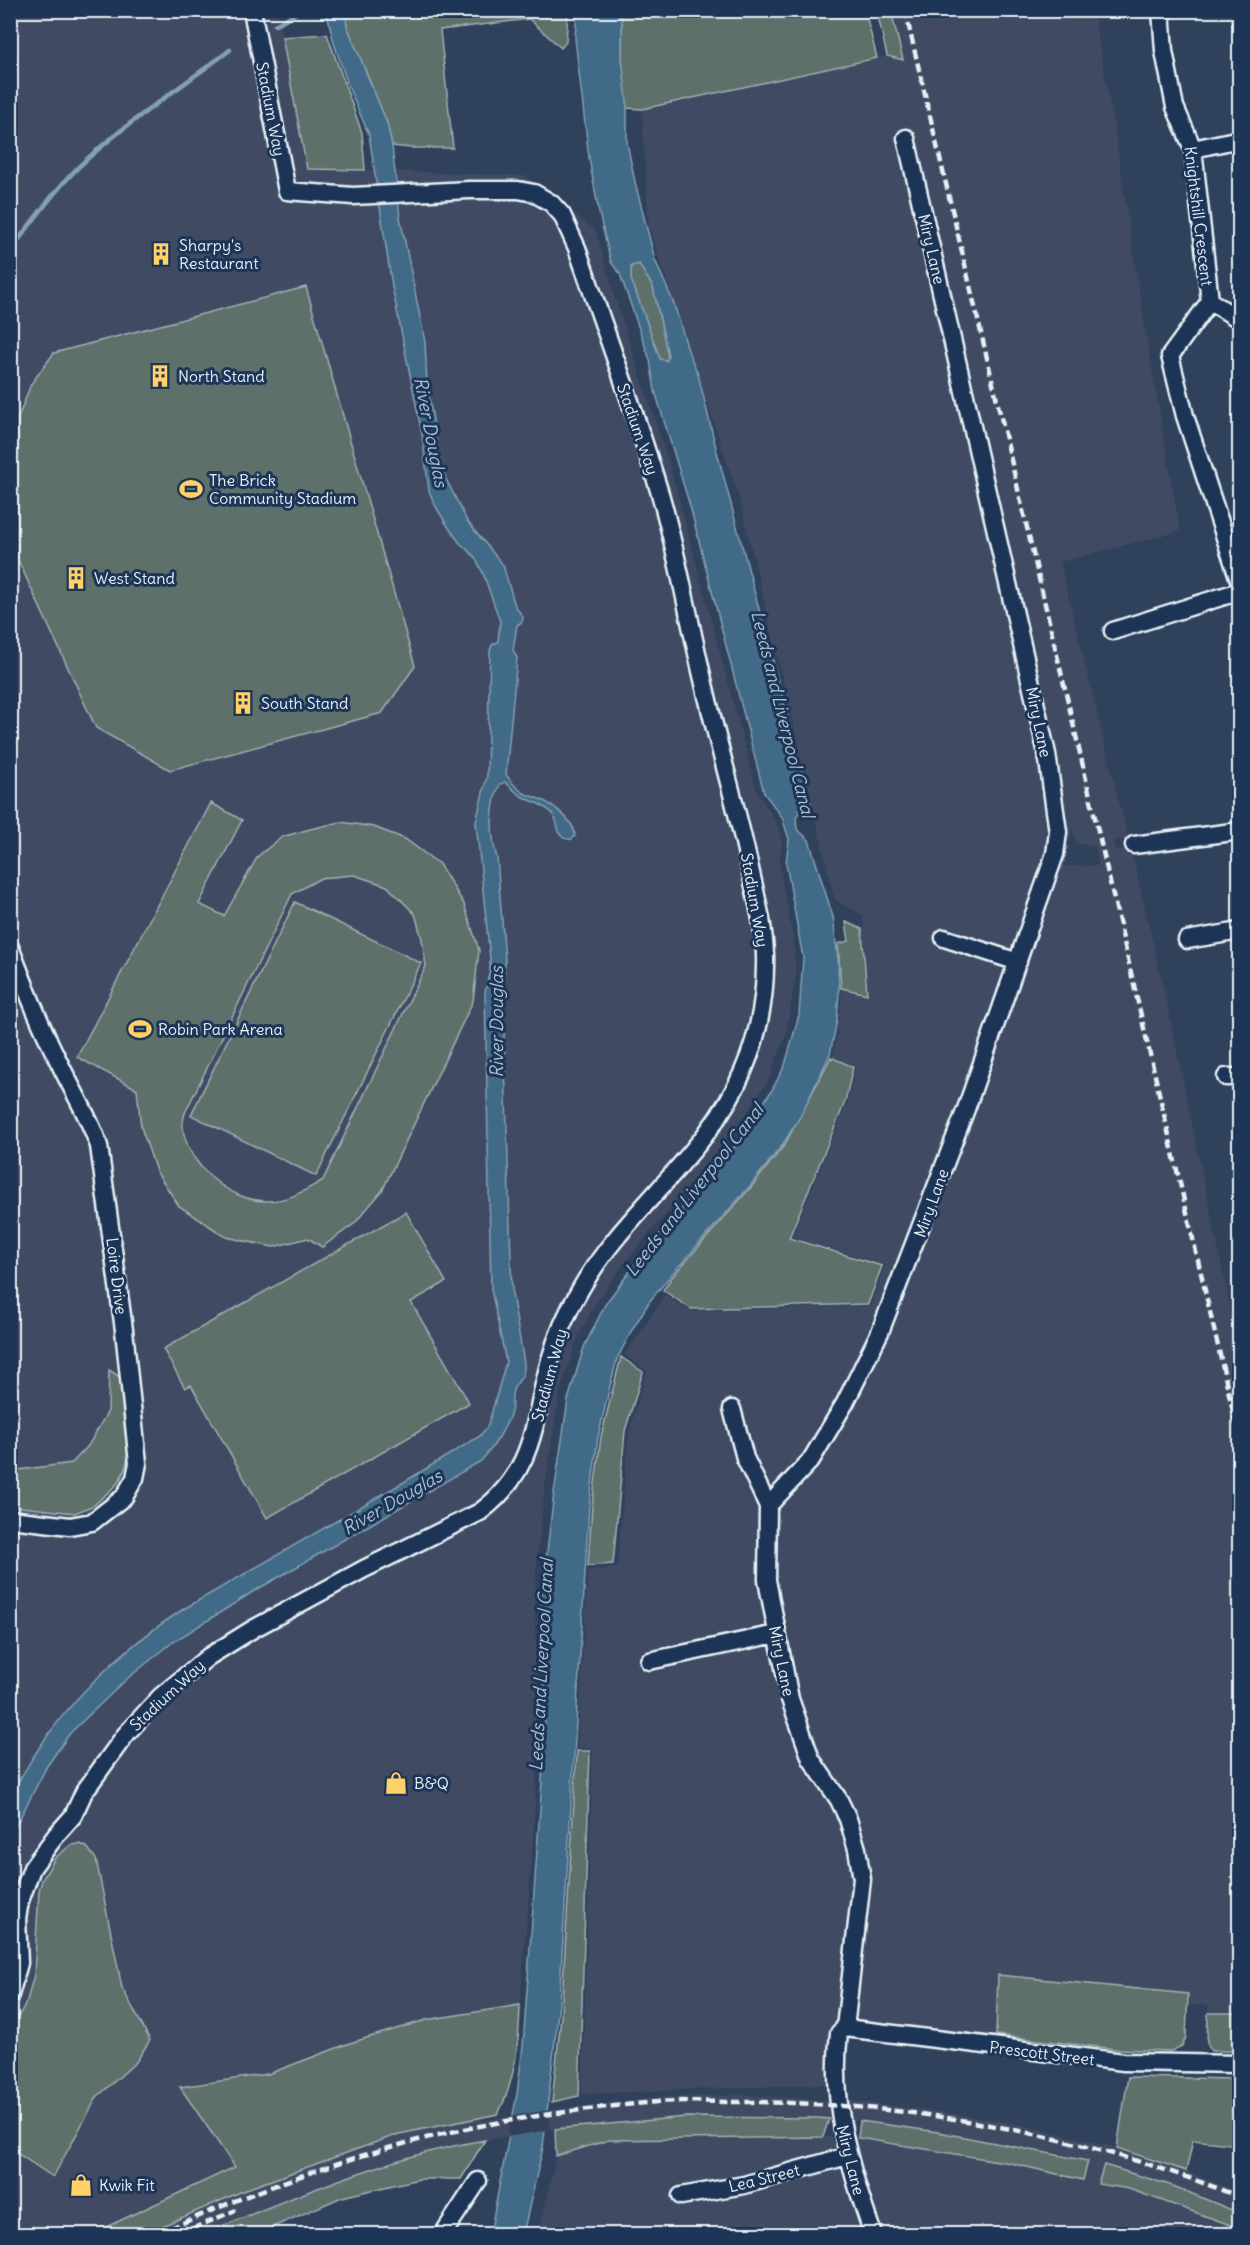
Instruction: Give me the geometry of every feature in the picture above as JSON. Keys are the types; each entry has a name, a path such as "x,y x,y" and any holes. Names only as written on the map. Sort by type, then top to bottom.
{"street":[{"name":"Stadium Way","path":"10,1995 19,1963 17,1919 25,1883 44,1850 73,1815 84,1792 126,1734 160,1698 194,1668 227,1644 364,1569 480,1512 503,1492 513,1479 526,1456 551,1357 563,1324 582,1286 606,1250 716,1121 744,1070 763,999 764,934 744,837 706,695 661,498 577,248 562,215 551,202 534,193 500,190 353,196 288,191 252,10"},
{"name":"Knightshill Crescent","path":"1161,10 1164,51 1175,107 1193,149 1210,302 1170,356 1185,416 1239,582"},
{"name":"Miry Lane","path":"867,2233 847,2156 841,2122 836,2063 839,2033 845,2028 862,1879 848,1819 839,1800 811,1759 790,1700 767,1580 768,1506 811,1460 845,1403 880,1332 933,1196 1018,962 1055,854 1058,832 1047,754 906,138"},
{"path":"1193,149 1239,140"},
{"path":"1210,302 1235,317 1239,317"},
{"path":"1113,631 1239,591"},
{"path":"1134,845 1239,831"},
{"path":"1187,940 1239,931"},
{"path":"944,938 1018,962"},
{"name":"Loire Drive","path":"10,947 42,1027 92,1126 99,1146 124,1330 138,1463 135,1478 124,1497 108,1512 92,1522 70,1526 10,1520"},
{"path":"732,1409 745,1458 768,1506"},
{"path":"649,1661 776,1634"},
{"name":"Prescott Street","path":"845,2028 1124,2062 1239,2064"},
{"name":"Lea Street","path":"681,2196 744,2185 847,2156"},
{"path":"443,2235 478,2181"}],"shaded area":[{"path":"11,11 277,11 307,168 525,176 596,231 615,298 672,473 757,792 778,825 782,844 779,865 793,937 796,975 785,1037 770,1077 740,1124 619,1270 593,1308 578,1337 560,1390 544,1492 536,1571 535,1633 540,1706 533,1840 520,2005 426,2020 350,2043 268,2074 181,2087 252,2187 399,2134 480,2117 482,2121 564,2108 669,2097 744,2095 869,2103 941,2112 1013,2123 1117,2148 1186,2171 1239,2193 1239,2234 539,2234 556,2156 555,2129 485,2140 461,2179 419,2179 342,2197 257,2234 11,2234","holes":["829,2119 860,2121 858,2138 824,2137"]},
{"path":"891,11 1093,11 1113,120 1144,323 1180,531 1060,562 1128,839 1113,841 1116,851 1131,850 1163,985 1239,1349 1239,2013 1208,2013 1209,2005 1188,2005 1187,1994 998,1976 996,2035 854,2024 829,2027 826,2084 582,2094 593,1748 577,1748 588,1570 617,1568 629,1432 647,1371 625,1355 665,1295 689,1311 870,1306 885,1265 792,1237 848,1101 856,1066 833,1056 842,989 868,996 863,915 835,900 741,504 649,228 642,109 887,56 902,59","holes":["1072,828 1076,843 1095,847 1099,866 1064,866"]}],"green space":[{"path":"345,11 568,11 566,42 561,48 529,19 440,30 453,148 392,146 387,123 347,26"},
{"path":"615,11 865,11 877,58 642,109 627,108 622,59 622,18"},
{"path":"877,11 891,11 903,60 887,56"},
{"path":"327,34 362,133 365,170 307,169 282,37"},
{"path":"639,264 653,287 668,356 667,361 660,359 631,279 631,266"},
{"name":"The Brick Community Stadium","path":"306,287 415,666 382,713 170,770 96,728 18,560 18,418 31,384 54,353"},
{"path":"211,803 242,820 199,904 224,916 258,856 282,837 341,822 374,827 405,839 439,864 464,904 479,950 473,1001 382,1191 354,1224 322,1247 308,1238 273,1247 226,1237 179,1206 156,1171 141,1127 137,1089 77,1057","holes":["354,875 387,886 415,914 426,966 323,1180 296,1195 267,1201 253,1200 225,1188 201,1167 192,1154 183,1127 185,1113 292,894 321,878"]},
{"path":"295,902 421,963 316,1176 191,1115"},
{"path":"846,922 862,929 867,994 841,988 838,944 849,941"},
{"path":"831,1057 853,1067 845,1102 789,1238 882,1266 868,1304 691,1309 663,1290 785,1144"},
{"path":"406,1212 446,1282 411,1302 469,1403 267,1518 191,1385 185,1388 163,1349"},
{"path":"621,1357 643,1372 625,1431 613,1564 588,1566 592,1506 601,1437"},
{"path":"109,1370 120,1377 128,1458 117,1484 94,1505 75,1513 11,1506 11,1471 72,1463 88,1446 108,1411"},
{"path":"577,1751 590,1751 579,2096 552,2102 561,2016"},
{"path":"80,1844 87,1847 96,1859 122,1988 150,2040 136,2062 97,2097 53,2177 11,2149 11,2030 27,2001 34,1975 39,1891 42,1880 55,1858 71,1845"},
{"path":"998,1975 1188,1994 1186,2037 1182,2046 1171,2051 1115,2049 996,2035"},
{"path":"520,2005 515,2061 504,2102 498,2114 399,2134 252,2187 144,2234 91,2234 235,2167 180,2087 268,2074 350,2043 426,2020"},
{"path":"1208,2013 1239,2013 1239,2051 1211,2051 1207,2043"},
{"path":"1128,2077 1239,2079 1239,2145 1193,2140 1186,2171 1117,2148"},
{"path":"686,2117 829,2119 823,2137 609,2140 556,2156 555,2129"},
{"path":"860,2121 938,2132 1088,2161 1083,2180 1010,2163 858,2138"},
{"path":"485,2140 461,2179 419,2179 342,2197 257,2234 203,2234 307,2192 377,2167 449,2147"},
{"path":"1104,2165 1173,2186 1239,2213 1239,2228 1129,2189 1098,2184"}],"water":[{"name":"River Douglas","path":"320,11 345,11 347,26 387,123 392,146 400,217 425,342 427,384 439,456 445,477 467,521 503,565 515,606 523,617 522,622 517,625 513,650 517,658 506,774 522,792 546,802 562,813 572,826 575,836 572,839 563,837 555,817 549,810 520,795 505,782 500,784 494,801 492,830 497,858 505,960 503,998 512,1294 524,1363 523,1372 513,1391 511,1412 506,1425 495,1444 481,1461 251,1593 173,1642 128,1678 70,1733 47,1766 11,1835 10,1807 15,1787 57,1723 95,1680 137,1643 182,1610 480,1436 487,1427 506,1362 491,1289 485,992 490,958 476,822 487,776 490,651 492,645 498,642 500,621 475,557 460,543 449,528 429,491 422,434 392,286 369,135 349,88 328,18"},
{"name":"Leeds and Liverpool Canal","path":"577,11 615,11 622,18 627,143 635,182 655,260 674,304 698,374 811,804 802,807 796,818 797,829 809,840 833,917 839,992 837,1021 830,1054 800,1117 783,1144 750,1186 649,1302 617,1359 598,1437 589,1508 559,2004 543,2147 523,2234 490,2234 517,2094 523,2046 544,1753 545,1703 541,1602 568,1400 584,1347 606,1303 643,1254 735,1146 772,1090 785,1065 799,1015 803,958 786,863 789,839 782,817 764,793 690,506 655,391 650,360 620,274 611,262 589,158 575,38","holes":["639,264 653,287 668,355 667,361 660,359 631,279 631,266"]}],"pier":[{"path":"551,2110 549,2130 507,2137 510,2116"}],"waterway":[{"path":"275,25 301,10"},
{"path":"10,251 76,169 139,116 230,50"}],"railway":[{"path":"905,10 1240,1441"},
{"path":"158,2234 274,2186 353,2158 434,2136 520,2119 667,2101 796,2103 861,2107 990,2125 1117,2155 1240,2197"},
{"path":"180,2234 236,2210"}],"place":[{"name":"Sharpy's Restaurant","path":"161,254"},
{"name":"North Stand","path":"160,376"},
{"name":"The Brick Community Stadium","path":"191,489"},
{"name":"West Stand","path":"76,578"},
{"name":"South Stand","path":"243,703"},
{"name":"Robin Park Arena","path":"140,1029"},
{"name":"B&Q","path":"396,1783"},
{"name":"Kwik Fit","path":"81,2185"}]}
